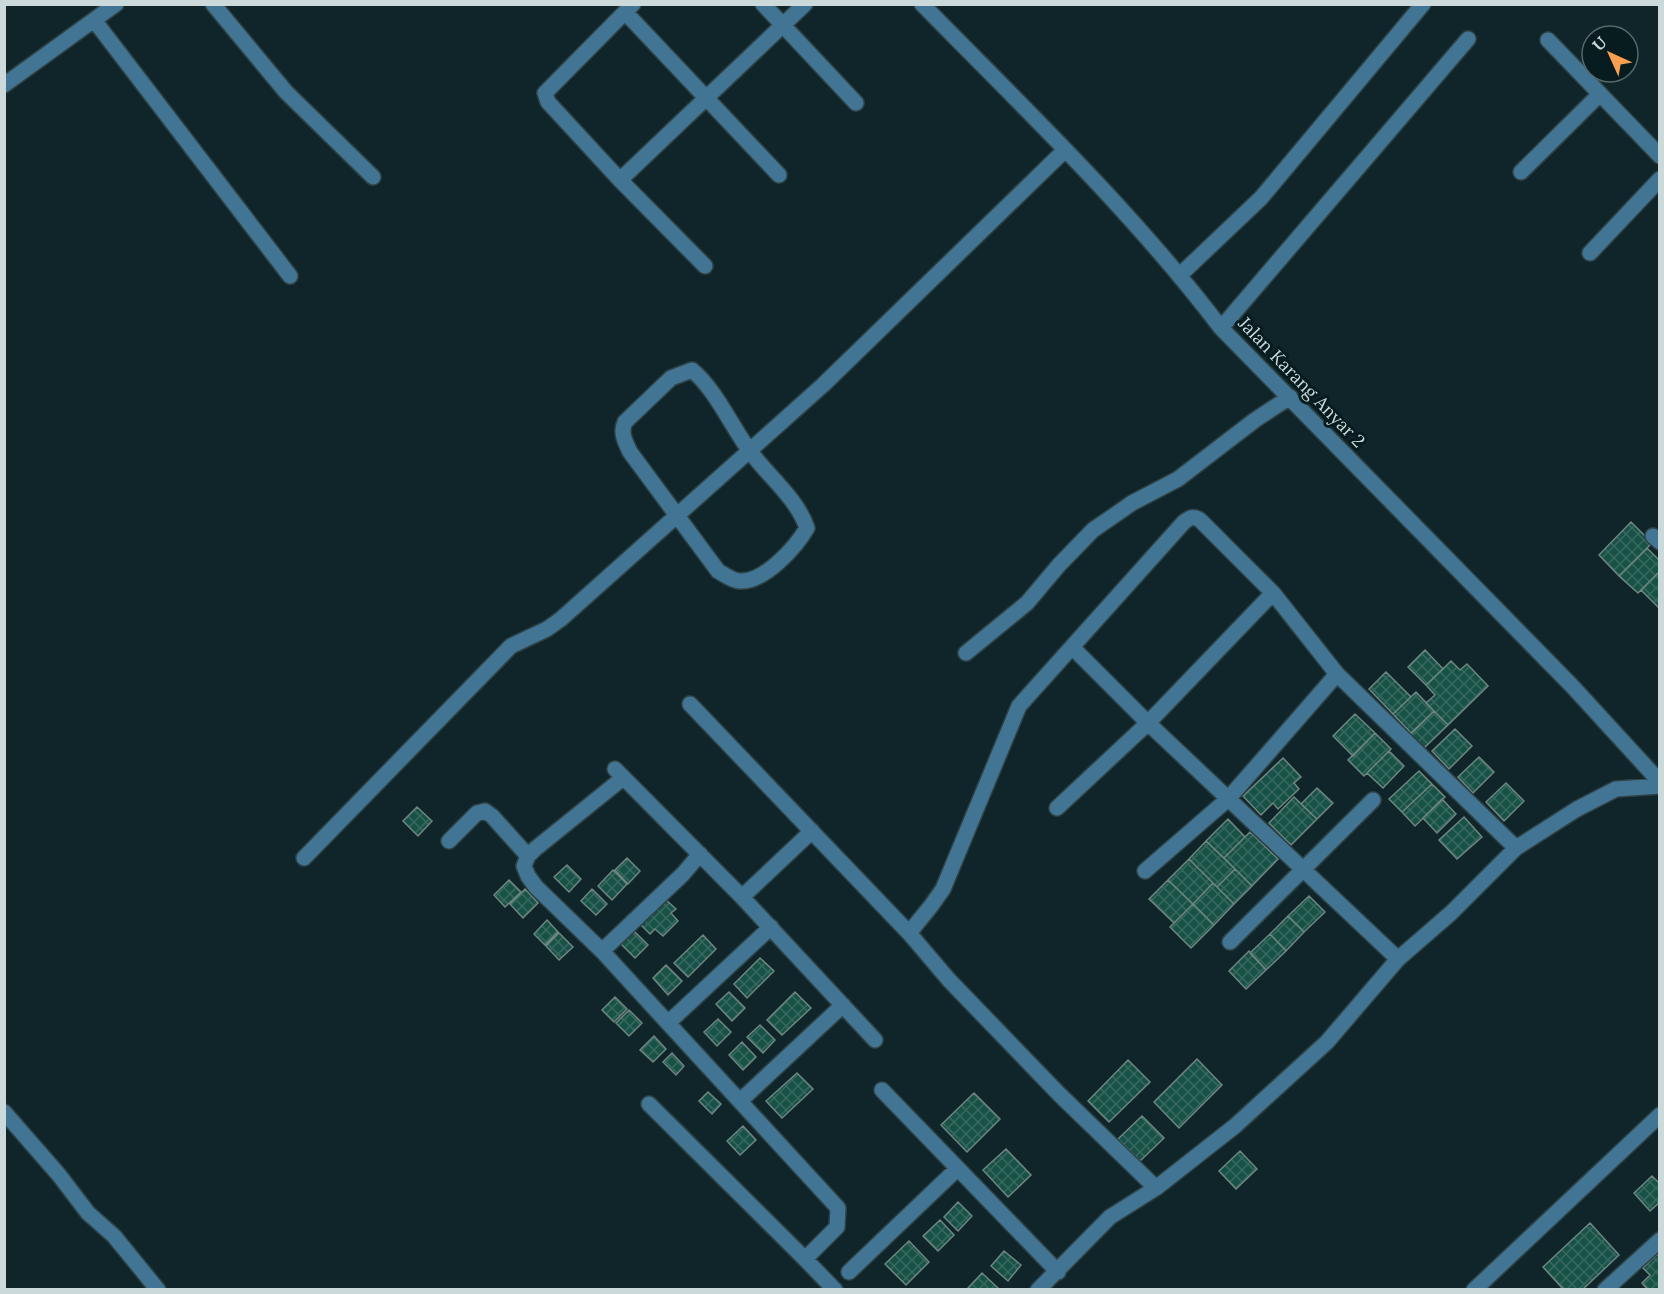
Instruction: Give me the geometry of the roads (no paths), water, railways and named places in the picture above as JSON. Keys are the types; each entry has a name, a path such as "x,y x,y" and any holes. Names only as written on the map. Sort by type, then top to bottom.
{"street":[{"path":"4,85 116,4"},
{"path":"213,4 286,92 372,177"},
{"path":"763,4 856,103"},
{"path":"621,180 805,4"},
{"name":"Jalan Karang Anyar 2","path":"922,4 1065,150 1181,274 1221,328 1573,687 1659,784"},
{"path":"1181,274 1261,198 1423,4"},
{"path":"705,266 548,102 544,93 629,8 706,98 779,175"},
{"path":"94,21 290,276"},
{"path":"1221,328 1468,39"},
{"path":"1548,40 1659,156"},
{"path":"1521,172 1600,94"},
{"path":"304,858 511,646 547,629 561,619 750,452 823,385 1065,150"},
{"path":"1590,253 1659,179"},
{"path":"692,370 699,376 750,452 800,511 807,528 787,555 752,579 741,581 718,571 630,452 622,429 624,422 671,378 692,370"},
{"path":"966,653 1027,603 1093,530 1132,503 1178,478 1255,420 1290,398"},
{"path":"909,933 943,889 1019,706 1191,517 1200,520 1273,593 1336,674 1516,848"},
{"path":"1057,808 1148,723 1273,593"},
{"path":"1073,648 1148,723 1398,959"},
{"path":"1145,871 1228,799 1336,674"},
{"path":"690,704 909,933 957,989 1059,1094 1156,1188"},
{"path":"805,1259 837,1227 838,1208 602,951 536,887 524,866 528,856 619,773 771,927 875,1040"},
{"path":"1038,1290 1110,1217 1156,1188 1235,1126 1327,1042 1398,959 1451,913 1516,848 1577,809 1616,789 1659,784"},
{"path":"1230,942 1373,800"},
{"path":"449,841 477,813 485,811 489,812 528,856"},
{"path":"742,897 812,831"},
{"path":"602,951 683,874 700,854"},
{"path":"668,1023 771,927"},
{"path":"740,1101 843,1005"},
{"path":"882,1090 1058,1272"},
{"path":"650,1104 835,1290"},
{"path":"4,1112 59,1175 88,1213 114,1236 158,1290"},
{"path":"1474,1290 1659,1115"},
{"path":"849,1272 957,1169"},
{"path":"1605,1290 1659,1240"}]}
